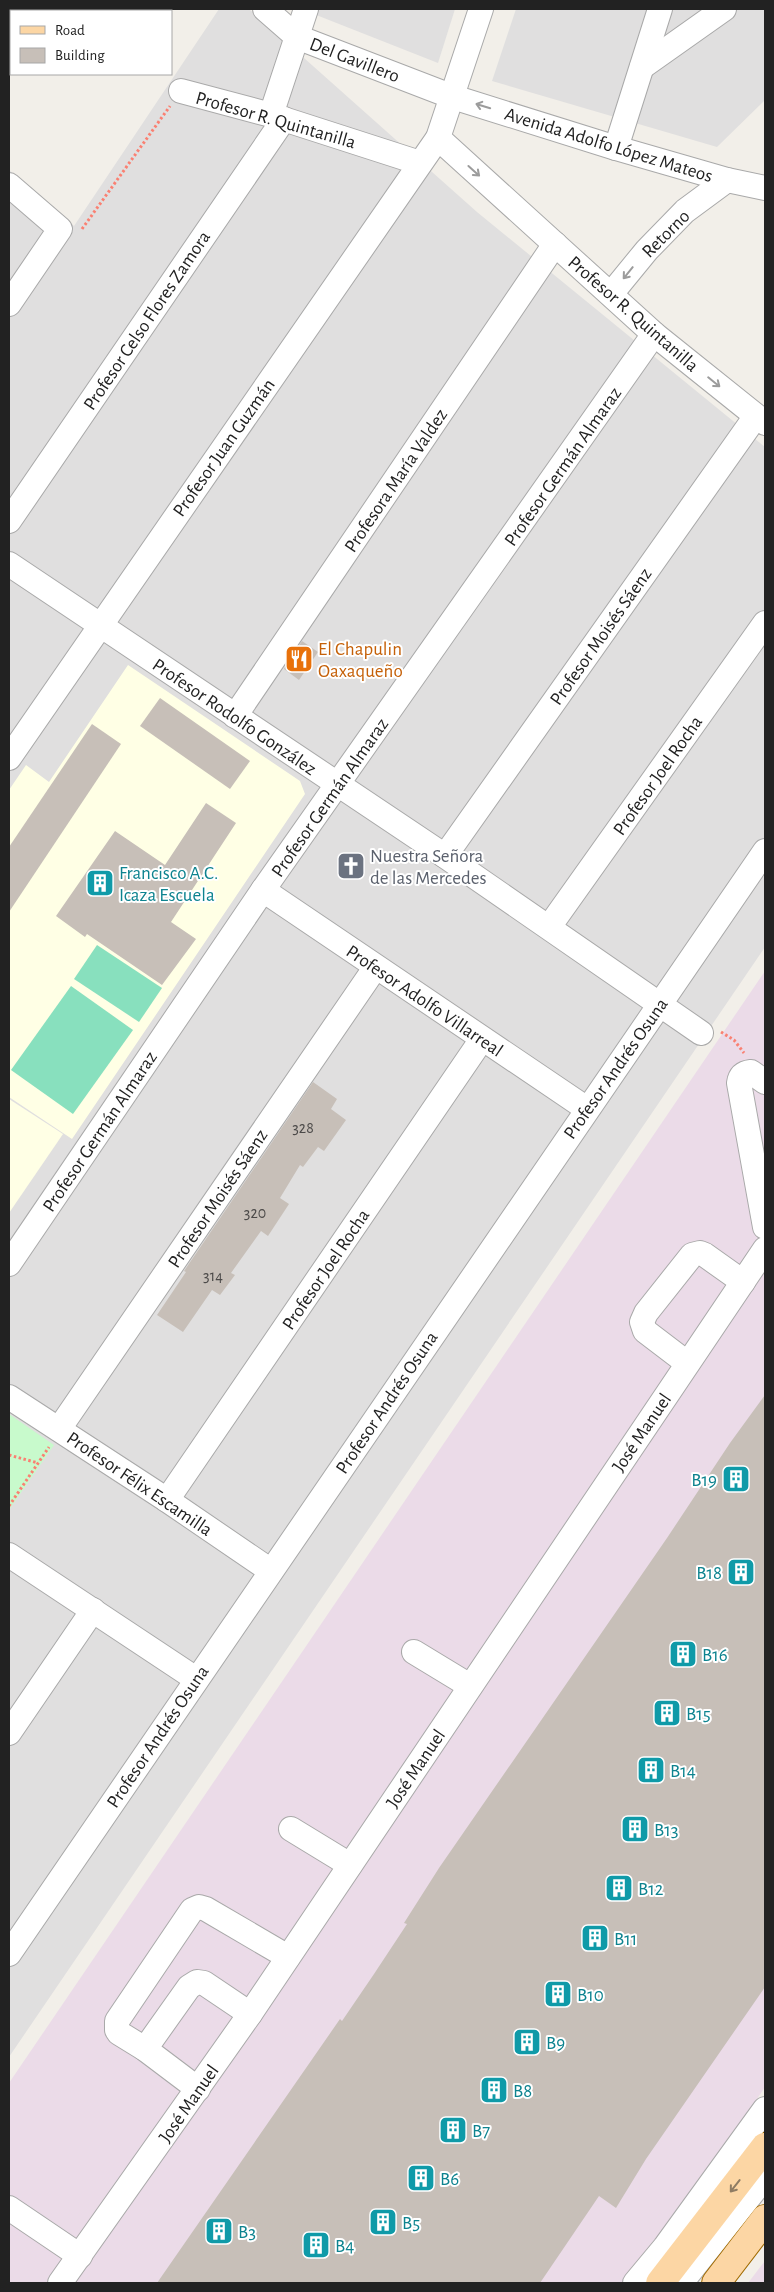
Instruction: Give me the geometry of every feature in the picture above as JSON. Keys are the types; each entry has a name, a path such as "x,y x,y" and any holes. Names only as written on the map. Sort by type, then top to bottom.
{"main road":[{"path":"660,2283 765,2147"},
{"path":"716,2283 765,2219"}],"street":[{"name":"Del Gavillero","path":"266,9 297,37 453,97"},
{"name":"Profesor Celso Flores Zamora","path":"9,521 277,117 306,9"},
{"name":"Profesor Juan Guzmán","path":"9,758 99,625 438,138 481,9"},
{"path":"616,148 660,9"},
{"path":"642,67 724,9"},
{"name":"Profesor R. Quintanilla","path":"181,92 277,117 420,163"},
{"name":"Avenida Adolfo López Mateos","path":"453,97 616,148 727,180 765,188"},
{"name":"Profesor R. Quintanilla","path":"438,138 654,334 761,419"},
{"name":"Retorno","path":"611,294 647,250 685,212 727,180"},
{"path":"9,185 60,229 9,304"},
{"name":"Profesora María Valdez","path":"235,716 555,244"},
{"name":"Profesor Germán Almaraz","path":"9,1264 263,890 654,334"},
{"name":"Profesor Moisés Sáenz","path":"444,856 761,419"},
{"name":"Profesor Rodolfo González","path":"9,564 337,786 444,856 701,1033"},
{"name":"Profesor Joel Rocha","path":"549,928 765,623"},
{"name":"Profesor Andrés Osuna","path":"9,1954 765,851"},
{"name":"Profesor Adolfo Villarreal","path":"263,890 375,968 587,1109"},
{"name":"Profesor Moisés Sáenz","path":"54,1437 375,968"},
{"name":"Profesor Joel Rocha","path":"167,1500 482,1038"},
{"path":"758,1077 745,1073 740,1077 738,1083 765,1227"},
{"name":"José Manuel","path":"60,2283 250,2014 765,1249"},
{"path":"687,1363 645,1331 642,1322 646,1312 692,1254 700,1253 705,1255 743,1282"},
{"name":"Profesor Félix Escamilla","path":"9,1397 54,1437 167,1500 271,1571"},
{"path":"9,1555 196,1679"},
{"path":"9,1734 93,1610"},
{"path":"414,1652 470,1686"},
{"path":"291,1829 350,1866"},
{"path":"198,2089 117,2030 117,2021 192,1910 199,1907 206,1909 288,1957"},
{"path":"145,2049 189,1987 197,1982 204,1984 250,2014"},
{"path":"635,2283 665,2247 765,2109"},
{"path":"681,2283 765,2177"},
{"path":"697,2283 765,2195"},
{"path":"9,2208 80,2256"}],"path":[{"name":"Profesor R. Quintanilla","path":"60,229 77,235 181,92"},
{"path":"701,1033 719,1032 734,1040 745,1054 758,1077"},
{"path":"9,1506 54,1437"},
{"path":"9,1455 38,1463"}],"shaded area":[{"path":"219,9 249,9 477,212 765,447 765,947 9,2057 9,170 74,226"},
{"path":"301,9 455,9 438,63"},
{"path":"516,9 765,9 765,100 717,147 492,81"},
{"path":"128,665 300,781 305,794 72,1139 9,1097 9,790 26,765 49,782"},
{"path":"765,971 765,2087 690,2198 624,2283 9,2283 9,2083"},
{"path":"9,1099 63,1134 9,1213"},
{"path":"765,2261 765,2283 748,2283 761,2266"}],"green space":[{"path":"97,945 162,988 139,1022 74,979"},
{"path":"71,986 133,1030 73,1114 11,1070"},
{"path":"9,1414 54,1445 9,1510"}],"building":[{"name":"El Chapulin Oaxaqueño","path":"302,641 318,652 299,680 284,669"},
{"path":"160,698 250,761 230,789 140,726"},
{"path":"92,724 121,744 9,912 9,847"},
{"path":"206,803 236,823 171,922 196,939 162,985 87,934 85,937 56,916 115,831 165,865"},
{"path":"313,1082 337,1099 331,1109 346,1120 324,1151 318,1147 303,1167 300,1165 280,1198 289,1204 268,1236 261,1231 231,1273 235,1275 220,1295 212,1290 183,1332 157,1315 186,1272 184,1271"},
{"path":"765,1395 765,1987 646,2159 616,2208 599,2196 540,2283 157,2283 340,2019 342,2021 407,1924 404,1923 439,1868 667,1538 730,1443"}],"place":[{"name":"El Chapulin Oaxaqueño","path":"299,659"},
{"name":"Nuestra Señora de las Mercedes","path":"351,866"},
{"name":"Francisco A.C. Icaza Escuela","path":"100,883"},
{"name":"B19","path":"736,1479"},
{"name":"B18","path":"741,1572"},
{"name":"B16","path":"683,1654"},
{"name":"B15","path":"667,1713"},
{"name":"B14","path":"651,1770"},
{"name":"B13","path":"635,1829"},
{"name":"B12","path":"619,1888"},
{"name":"B11","path":"595,1938"},
{"name":"B10","path":"558,1994"},
{"name":"B9","path":"527,2042"},
{"name":"B8","path":"494,2090"},
{"name":"B7","path":"453,2130"},
{"name":"B6","path":"421,2178"},
{"name":"B5","path":"383,2222"},
{"name":"B3","path":"219,2231"},
{"name":"B4","path":"316,2245"}]}
